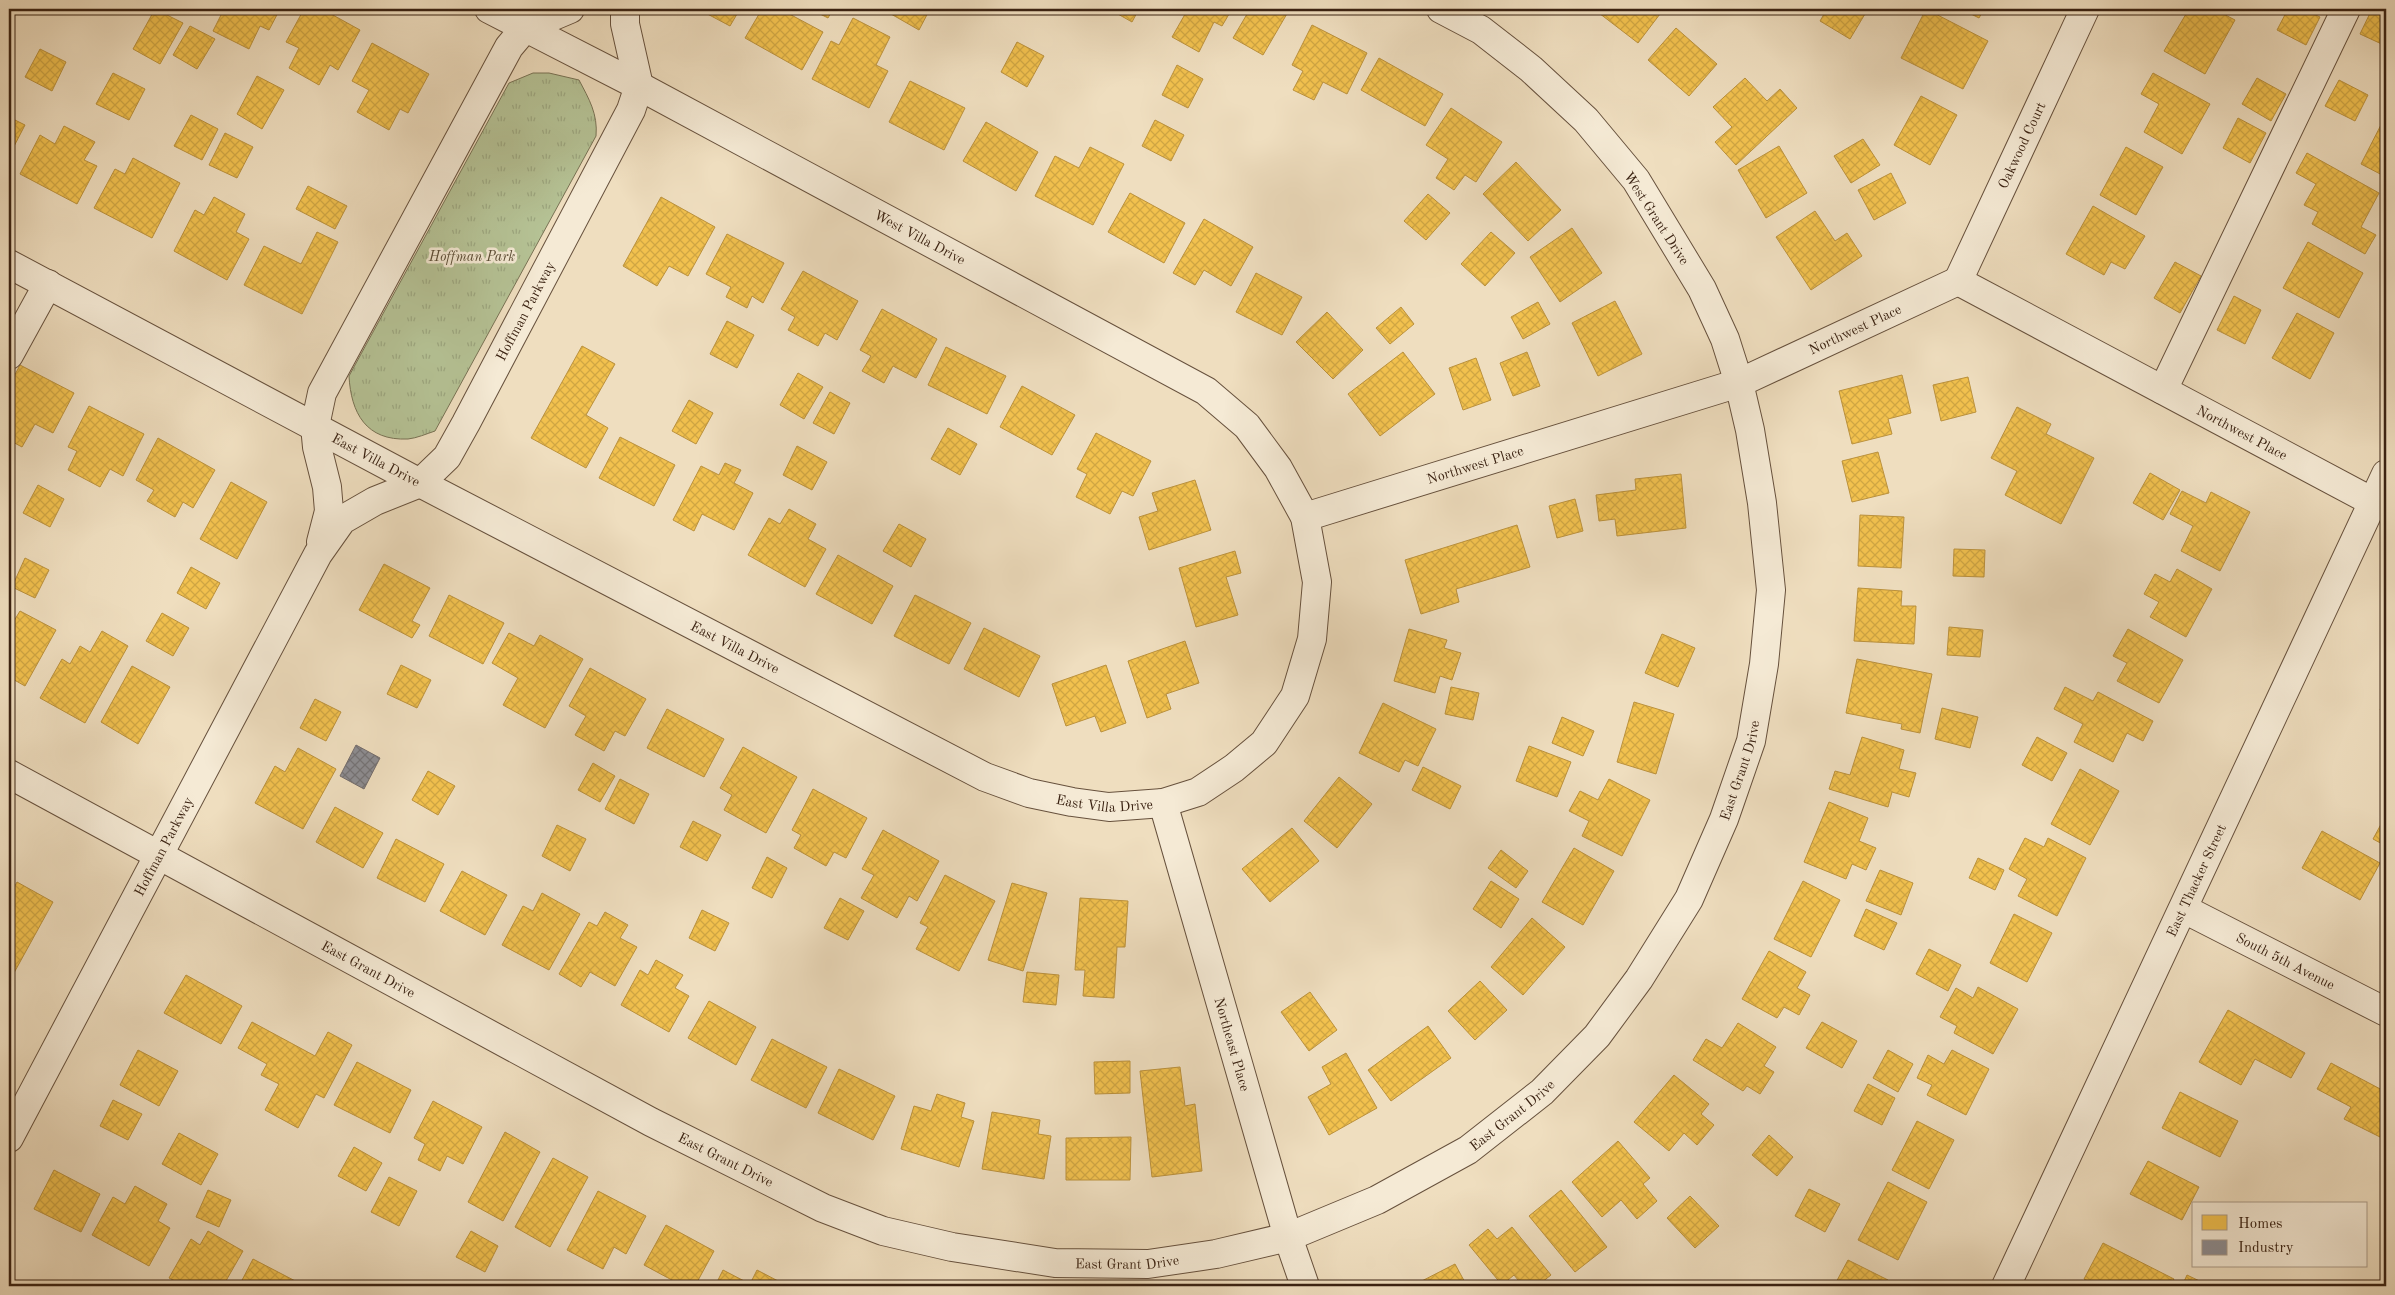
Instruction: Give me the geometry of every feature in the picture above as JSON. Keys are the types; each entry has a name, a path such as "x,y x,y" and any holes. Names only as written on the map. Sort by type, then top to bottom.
{"street":[{"name":"West Villa Drive","path":"489,9 639,86 1206,391 1247,426 1278,468 1305,517"},
{"name":"Hoffman Parkway","path":"318,554 329,512 327,487 317,448 315,426 322,393 509,47 525,28 570,9"},
{"path":"625,9 625,24 639,86"},
{"name":"West Grant Drive","path":"1441,9 1481,30 1531,69 1586,120 1636,180 1702,289 1725,339 1739,383"},
{"name":"Oakwood Court","path":"1958,281 2085,9"},
{"path":"2163,390 2346,9"},
{"name":"Hoffman Parkway","path":"9,1138 160,856 318,554 342,520 375,501 420,483 447,457 608,155 631,110 639,86"},
{"name":"East Villa Drive","path":"9,264 420,483 985,777 1029,793 1072,802 1109,807 1163,802 1198,792 1234,768 1264,743 1296,696 1312,639 1317,582 1305,517"},
{"name":"Northwest Place","path":"1305,517 1739,383 1958,281 2373,502"},
{"path":"9,355 48,284"},
{"name":"East Grant Drive","path":"9,774 651,1122 823,1208 882,1231 952,1247 1055,1263 1148,1264 1216,1254 1288,1237 1376,1200 1468,1150 1542,1092 1597,1036 1639,979 1689,898 1724,819 1751,741 1764,664 1771,590 1762,503 1750,430 1739,383"},
{"name":"East Thacker Street","path":"2006,1286 2386,474"},
{"name":"Northeast Place","path":"1163,802 1288,1237 1305,1286"},
{"name":"South 5th Avenue","path":"2184,909 2386,1012"}],"green space":[{"name":"Hoffman Park","path":"533,73 549,73 579,80 594,114 596,136 435,431 408,439 381,435 371,430 357,413 350,389 349,376 509,83"}],"building: Homes":[{"path":"155,9 183,23 160,64 133,49"},
{"path":"224,9 280,9 269,30 260,26 249,49 213,31"},
{"path":"304,9 322,9 360,30 338,70 330,65 319,85 289,68 299,48 286,42"},
{"path":"698,9 740,9 730,26"},
{"path":"762,9 780,9 823,32 802,70 745,38"},
{"path":"810,9 833,9 828,18"},
{"path":"894,9 930,9 919,30 891,14"},
{"path":"1109,9 1139,9 1132,22"},
{"path":"1188,9 1232,9 1222,26 1214,22 1199,52 1172,37"},
{"path":"1250,9 1283,9 1288,12 1263,55 1233,38"},
{"path":"1827,9 1868,9 1850,39 1820,21"},
{"path":"1926,9 1988,41 1963,89 1901,58"},
{"path":"1961,9 1984,9 1979,18"},
{"path":"2189,9 2214,9 2235,20 2205,74 2164,51"},
{"path":"2288,9 2303,9 2320,17 2306,45 2277,30"},
{"path":"2372,9 2386,12 2386,46 2360,34"},
{"path":"1595,10 1663,10 1638,43"},
{"path":"853,18 890,37 876,65 888,71 869,108 812,79 831,41 839,45"},
{"path":"1312,25 1367,53 1347,94 1323,82 1314,100 1293,90 1303,71 1292,65"},
{"path":"190,26 215,39 197,69 173,55"},
{"path":"1676,28 1717,64 1689,96 1648,60"},
{"path":"1017,42 1044,56 1027,87 1001,72"},
{"path":"372,43 429,74 408,113 400,109 389,130 357,112 369,90 352,81"},
{"path":"40,49 66,62 52,91 25,77"},
{"path":"1379,58 1443,94 1425,126 1361,90"},
{"path":"1177,65 1203,79 1188,108 1162,95"},
{"path":"113,73 145,89 129,120 96,104"},
{"path":"2153,73 2210,104 2182,154 2144,132 2159,104 2141,94"},
{"path":"257,76 284,90 262,129 237,114"},
{"path":"1745,78 1767,101 1780,89 1797,108 1736,165 1715,142 1732,127 1713,107"},
{"path":"2257,78 2286,94 2271,121 2242,104"},
{"path":"2339,80 2368,95 2355,121 2325,106"},
{"path":"910,81 965,108 944,150 889,122"},
{"path":"1921,96 1957,115 1930,165 1894,145"},
{"path":"1451,108 1502,142 1476,182 1465,175 1454,190 1436,178 1448,159 1426,145"},
{"path":"191,115 218,129 202,160 174,146"},
{"path":"2386,115 2386,177 2361,164"},
{"path":"9,117 25,125 9,156"},
{"path":"2238,118 2266,133 2250,163 2223,148"},
{"path":"1155,120 1184,135 1171,161 1142,146"},
{"path":"986,122 1038,152 1016,191 963,161"},
{"path":"64,126 95,142 84,160 97,166 77,204 20,174 40,135 55,144"},
{"path":"225,133 253,147 237,178 209,165"},
{"path":"1863,139 1880,165 1851,183 1834,156"},
{"path":"1779,146 1807,193 1766,218 1738,170"},
{"path":"1090,147 1124,164 1093,225 1035,196 1055,156 1079,168"},
{"path":"2126,147 2163,167 2136,215 2100,195"},
{"path":"2307,153 2379,193 2361,227 2376,235 2365,254 2312,224 2318,212 2304,205 2316,184 2296,173"},
{"path":"133,158 180,183 152,238 94,208 115,169 125,174"},
{"path":"1516,162 1561,210 1528,241 1483,194"},
{"path":"1891,173 1906,203 1874,220 1858,190"},
{"path":"308,186 347,206 335,229 296,209"},
{"path":"1130,193 1185,223 1164,263 1108,232"},
{"path":"1428,194 1450,213 1426,240 1404,221"},
{"path":"214,197 245,214 236,232 249,239 227,280 174,251 195,210 204,215"},
{"path":"661,197 715,227 688,276 669,266 657,286 623,266"},
{"path":"2093,206 2145,236 2125,269 2111,262 2104,275 2066,254"},
{"path":"1815,211 1835,241 1847,233 1862,256 1811,290 1776,237"},
{"path":"1204,219 1253,247 1231,286 1204,270 1195,285 1173,273"},
{"path":"1572,228 1602,273 1560,302 1530,257"},
{"path":"317,232 338,242 302,314 244,285 264,246 301,264"},
{"path":"1491,232 1515,253 1485,286 1461,264"},
{"path":"727,234 784,263 763,303 752,296 747,308 726,297 731,287 706,274"},
{"path":"2308,242 2363,273 2339,318 2283,288"},
{"path":"2175,262 2201,276 2180,313 2154,298"},
{"path":"803,271 858,301 837,340 825,333 818,346 788,330 795,317 781,309"},
{"path":"1256,273 1302,297 1282,335 1236,312"},
{"path":"2234,296 2261,310 2245,344 2217,330"},
{"path":"1615,301 1642,354 1598,376 1572,323"},
{"path":"1538,302 1550,324 1523,339 1511,317"},
{"path":"1401,307 1414,324 1390,344 1376,328"},
{"path":"882,309 937,339 916,378 893,366 884,383 862,371 871,356 860,350"},
{"path":"1327,312 1363,350 1333,379 1296,342"},
{"path":"2297,313 2334,333 2310,379 2272,358"},
{"path":"727,321 754,335 737,368 710,354"},
{"path":"582,346 615,364 586,415 608,428 586,468 531,438"},
{"path":"946,347 1006,376 987,414 928,385"},
{"path":"1403,352 1435,394 1380,436 1348,394"},
{"path":"1527,352 1540,386 1513,396 1500,363"},
{"path":"1476,358 1491,400 1463,410 1449,368"},
{"path":"20,365 74,393 53,433 35,424 22,447 9,440 9,386"},
{"path":"798,373 823,387 804,419 780,405"},
{"path":"1902,375 1911,413 1888,419 1892,434 1852,444 1839,391"},
{"path":"1968,377 1976,412 1941,421 1933,385"},
{"path":"1022,386 1075,415 1052,455 1000,427"},
{"path":"830,392 850,403 834,434 813,423"},
{"path":"689,400 713,413 696,444 672,431"},
{"path":"89,406 144,434 123,476 110,469 100,487 68,470 77,451 68,447"},
{"path":"2017,407 2051,424 2046,434 2094,458 2061,524 2005,495 2017,471 1991,458"},
{"path":"948,428 977,444 960,475 931,459"},
{"path":"1096,433 1151,461 1133,496 1122,491 1110,514 1076,497 1087,474 1077,469"},
{"path":"620,437 675,465 654,506 599,478"},
{"path":"158,438 215,470 193,508 183,502 175,517 147,501 154,490 136,480"},
{"path":"797,446 827,462 812,490 783,475"},
{"path":"1878,452 1889,493 1852,502 1842,461"},
{"path":"725,463 741,470 734,483 753,493 734,530 702,514 694,531 673,520 701,466 719,475"},
{"path":"2150,473 2180,490 2163,520 2133,503"},
{"path":"1681,474 1686,528 1617,536 1615,519 1599,521 1596,495 1636,490 1635,479"},
{"path":"1195,480 1211,530 1149,550 1139,517 1158,511 1152,493"},
{"path":"231,482 267,502 237,559 200,539"},
{"path":"38,485 64,499 50,527 23,513"},
{"path":"2182,491 2206,503 2211,492 2250,512 2220,571 2181,551 2193,526 2170,514"},
{"path":"1575,499 1583,531 1557,538 1549,506"},
{"path":"789,509 816,524 808,539 826,549 805,587 748,555 769,518 780,524"},
{"path":"1860,515 1904,517 1901,568 1858,566"},
{"path":"899,524 926,539 911,567 883,551"},
{"path":"1517,525 1530,567 1456,589 1459,602 1421,614 1405,560"},
{"path":"1954,549 1985,550 1984,577 1953,576"},
{"path":"1235,551 1241,573 1226,577 1238,615 1196,627 1179,568"},
{"path":"838,555 893,586 872,624 816,594"},
{"path":"25,558 49,570 35,598 12,587"},
{"path":"384,564 430,588 412,621 420,625 412,638 359,610"},
{"path":"191,567 220,583 206,609 177,593"},
{"path":"2177,569 2212,589 2186,637 2150,617 2159,602 2144,594 2155,574 2170,582"},
{"path":"1858,588 1902,591 1901,606 1916,606 1914,644 1854,641"},
{"path":"449,595 504,623 483,664 429,636"},
{"path":"915,595 971,623 949,664 894,636"},
{"path":"20,611 56,630 25,686 9,677 9,629"},
{"path":"162,613 189,628 173,656 146,641"},
{"path":"1949,627 1983,630 1980,657 1947,655"},
{"path":"984,628 1040,656 1019,697 964,669"},
{"path":"1409,629 1447,640 1444,648 1461,653 1452,680 1440,676 1435,693 1394,681"},
{"path":"2128,629 2183,660 2159,703 2117,681 2127,663 2113,656"},
{"path":"102,631 128,646 85,723 40,698 62,659 70,664 80,646 90,652"},
{"path":"509,633 534,646 540,635 583,659 545,728 503,705 518,678 492,663"},
{"path":"1662,634 1695,648 1678,687 1645,673"},
{"path":"1185,641 1199,683 1166,694 1171,709 1147,718 1128,661"},
{"path":"1857,659 1932,674 1920,733 1901,729 1902,724 1846,713"},
{"path":"401,665 431,680 417,708 387,694"},
{"path":"1106,665 1126,723 1101,732 1095,716 1066,726 1052,684"},
{"path":"132,666 170,687 138,744 101,722"},
{"path":"590,668 646,699 625,736 615,731 604,751 575,735 586,716 569,706"},
{"path":"1451,687 1479,693 1473,720 1445,714"},
{"path":"2065,687 2093,701 2098,692 2153,721 2143,741 2127,733 2113,762 2074,742 2083,724 2054,709"},
{"path":"2386,698 2386,713 2380,710"},
{"path":"315,699 341,712 326,741 300,728"},
{"path":"1634,702 1674,714 1656,774 1617,762"},
{"path":"1383,703 1436,729 1418,766 1405,760 1399,772 1359,753"},
{"path":"1942,708 1978,717 1970,748 1935,739"},
{"path":"667,709 724,739 704,777 647,748"},
{"path":"1562,717 1594,731 1583,756 1552,743"},
{"path":"1862,737 1904,750 1899,769 1916,773 1909,797 1892,792 1888,807 1829,789 1835,771 1850,775"},
{"path":"2037,737 2067,753 2052,781 2022,765"},
{"path":"1529,746 1571,762 1557,797 1516,781"},
{"path":"743,747 797,777 766,833 724,810 732,795 720,788"},
{"path":"298,748 336,769 303,829 255,803 275,766 285,772"},
{"path":"593,763 615,776 600,802 578,790"},
{"path":"1423,767 1461,786 1450,809 1412,790"},
{"path":"2080,769 2119,791 2090,845 2051,824"},
{"path":"428,771 455,786 438,815 412,800"},
{"path":"1339,777 1372,804 1337,848 1304,821"},
{"path":"620,779 649,794 634,824 605,809"},
{"path":"1609,779 1650,800 1622,856 1582,836 1589,821 1569,811 1580,791 1598,800"},
{"path":"813,789 867,818 846,858 834,852 826,866 794,848 801,835 792,830"},
{"path":"1829,802 1868,818 1859,841 1876,848 1866,870 1852,864 1846,879 1804,862"},
{"path":"335,807 383,833 363,868 316,842"},
{"path":"2386,815 2386,846 2373,839"},
{"path":"693,821 721,835 707,861 680,847"},
{"path":"557,825 586,839 570,871 542,856"},
{"path":"1292,828 1319,861 1270,902 1242,869"},
{"path":"883,830 939,861 917,901 909,896 897,918 861,898 874,875 862,869"},
{"path":"2322,831 2380,863 2360,900 2302,868"},
{"path":"2025,838 2044,847 2048,838 2086,858 2057,916 2018,896 2027,879 2009,869"},
{"path":"396,839 444,864 425,902 377,878"},
{"path":"1574,848 1614,871 1583,925 1542,902"},
{"path":"1501,850 1528,871 1516,888 1488,868"},
{"path":"767,857 787,868 772,898 752,888"},
{"path":"1978,858 2004,870 1995,890 1969,878"},
{"path":"1880,870 1913,883 1901,915 1866,901"},
{"path":"462,871 507,895 485,935 440,911"},
{"path":"945,875 995,901 959,971 916,949 928,927 920,923"},
{"path":"1491,881 1519,899 1501,928 1473,909"},
{"path":"1803,881 1840,900 1811,957 1774,939"},
{"path":"17,882 53,902 9,982 9,897"},
{"path":"1012,883 1047,893 1023,971 988,960"},
{"path":"542,893 580,914 549,970 502,945 523,906 533,911"},
{"path":"840,898 864,911 848,940 824,928"},
{"path":"1080,898 1128,901 1125,947 1117,947 1114,998 1083,996 1085,970 1075,970"},
{"path":"1866,909 1897,923 1884,950 1854,936"},
{"path":"702,910 729,923 715,951 689,938"},
{"path":"605,912 628,925 620,938 637,947 615,986 590,972 581,987 559,974 589,922 597,926"},
{"path":"2014,914 2052,933 2027,982 1990,963"},
{"path":"1532,918 1565,947 1523,995 1491,967"},
{"path":"1929,949 1961,965 1948,991 1916,974"},
{"path":"1769,951 1806,972 1797,988 1810,995 1799,1015 1784,1007 1777,1018 1742,999"},
{"path":"656,960 683,975 675,988 689,996 669,1032 621,1005 640,970 648,975"},
{"path":"1027,972 1059,975 1056,1005 1023,1002"},
{"path":"186,975 242,1006 221,1044 164,1013"},
{"path":"1480,981 1507,1010 1475,1040 1448,1011"},
{"path":"1978,987 2018,1009 1993,1054 1954,1033 1957,1026 1940,1017 1956,988 1973,998"},
{"path":"1310,992 1337,1030 1309,1051 1281,1012"},
{"path":"709,1001 756,1027 736,1065 688,1038"},
{"path":"2228,1010 2305,1053 2291,1078 2255,1059 2241,1085 2199,1062"},
{"path":"252,1022 315,1056 328,1032 352,1045 324,1098 316,1094 298,1128 265,1110 279,1084 261,1075 267,1064 238,1048"},
{"path":"1822,1022 1857,1041 1842,1068 1806,1048"},
{"path":"1738,1023 1776,1047 1764,1066 1774,1072 1760,1094 1747,1086 1743,1091 1693,1060 1706,1039 1722,1048"},
{"path":"1428,1026 1451,1058 1391,1101 1368,1070"},
{"path":"772,1039 827,1067 806,1108 751,1080"},
{"path":"138,1050 178,1071 159,1106 120,1085"},
{"path":"1888,1050 1913,1064 1898,1092 1873,1078"},
{"path":"1952,1050 1989,1069 1966,1115 1927,1095 1932,1085 1917,1078 1928,1055 1944,1064"},
{"path":"1346,1053 1377,1108 1329,1135 1308,1097 1331,1084 1322,1067"},
{"path":"1130,1061 1130,1093 1095,1094 1094,1062"},
{"path":"357,1062 411,1090 390,1133 334,1105"},
{"path":"2331,1063 2386,1092 2386,1140 2344,1119 2351,1107 2317,1089"},
{"path":"1180,1067 1185,1106 1195,1104 1202,1171 1152,1177 1140,1071"},
{"path":"839,1069 895,1096 873,1140 818,1113"},
{"path":"1674,1075 1709,1104 1701,1114 1714,1125 1697,1145 1684,1133 1669,1151 1634,1122"},
{"path":"1868,1084 1895,1098 1882,1125 1854,1111"},
{"path":"2180,1092 2238,1121 2220,1157 2162,1128"},
{"path":"937,1094 965,1103 961,1117 974,1121 959,1167 901,1149 914,1106 931,1111"},
{"path":"113,1100 142,1114 128,1140 100,1126"},
{"path":"433,1101 482,1127 463,1164 447,1156 440,1171 418,1160 425,1144 414,1138"},
{"path":"992,1112 1040,1120 1038,1134 1051,1136 1044,1179 982,1169"},
{"path":"1917,1121 1954,1140 1929,1189 1892,1170"},
{"path":"505,1132 540,1152 503,1221 468,1202"},
{"path":"179,1133 218,1154 201,1185 162,1164"},
{"path":"1769,1135 1793,1157 1777,1176 1752,1155"},
{"path":"1131,1137 1130,1180 1066,1180 1066,1138"},
{"path":"1618,1141 1650,1178 1643,1184 1657,1201 1637,1219 1621,1200 1602,1217 1572,1182"},
{"path":"354,1147 382,1163 366,1191 338,1176"},
{"path":"553,1158 588,1177 550,1247 515,1227"},
{"path":"2148,1161 2199,1187 2182,1220 2130,1194"},
{"path":"54,1170 100,1194 81,1232 34,1209"},
{"path":"389,1177 417,1191 399,1226 371,1212"},
{"path":"1888,1182 1927,1202 1898,1260 1858,1240"},
{"path":"135,1186 167,1204 158,1221 170,1228 149,1266 92,1235 113,1197 125,1204"},
{"path":"1809,1189 1840,1204 1825,1232 1795,1216"},
{"path":"208,1190 231,1200 219,1227 196,1217"},
{"path":"1561,1190 1607,1247 1575,1272 1529,1216"},
{"path":"598,1191 646,1216 626,1254 614,1247 603,1269 567,1250"},
{"path":"1690,1196 1719,1226 1695,1248 1667,1218"},
{"path":"666,1225 714,1251 695,1286 683,1286 644,1265"},
{"path":"1512,1227 1551,1275 1537,1286 1523,1286 1514,1275 1502,1285 1469,1245 1488,1229 1497,1239"},
{"path":"208,1231 243,1251 223,1286 185,1286 169,1278 191,1239 200,1245"},
{"path":"471,1231 498,1246 485,1272 456,1257"},
{"path":"2103,1243 2174,1279 2170,1286 2098,1286 2084,1279"},
{"path":"253,1259 303,1285 303,1286 239,1286"},
{"path":"1848,1260 1888,1280 1885,1286 1834,1286"},
{"path":"1455,1264 1467,1286 1412,1286"},
{"path":"723,1270 750,1284 757,1270 780,1282 778,1286 715,1286"},
{"path":"2187,1275 2210,1286 2182,1286"},
{"path":"580,1281 590,1286 578,1286"}],"building: Industry":[{"path":"356,745 380,758 364,789 340,776"}]}
